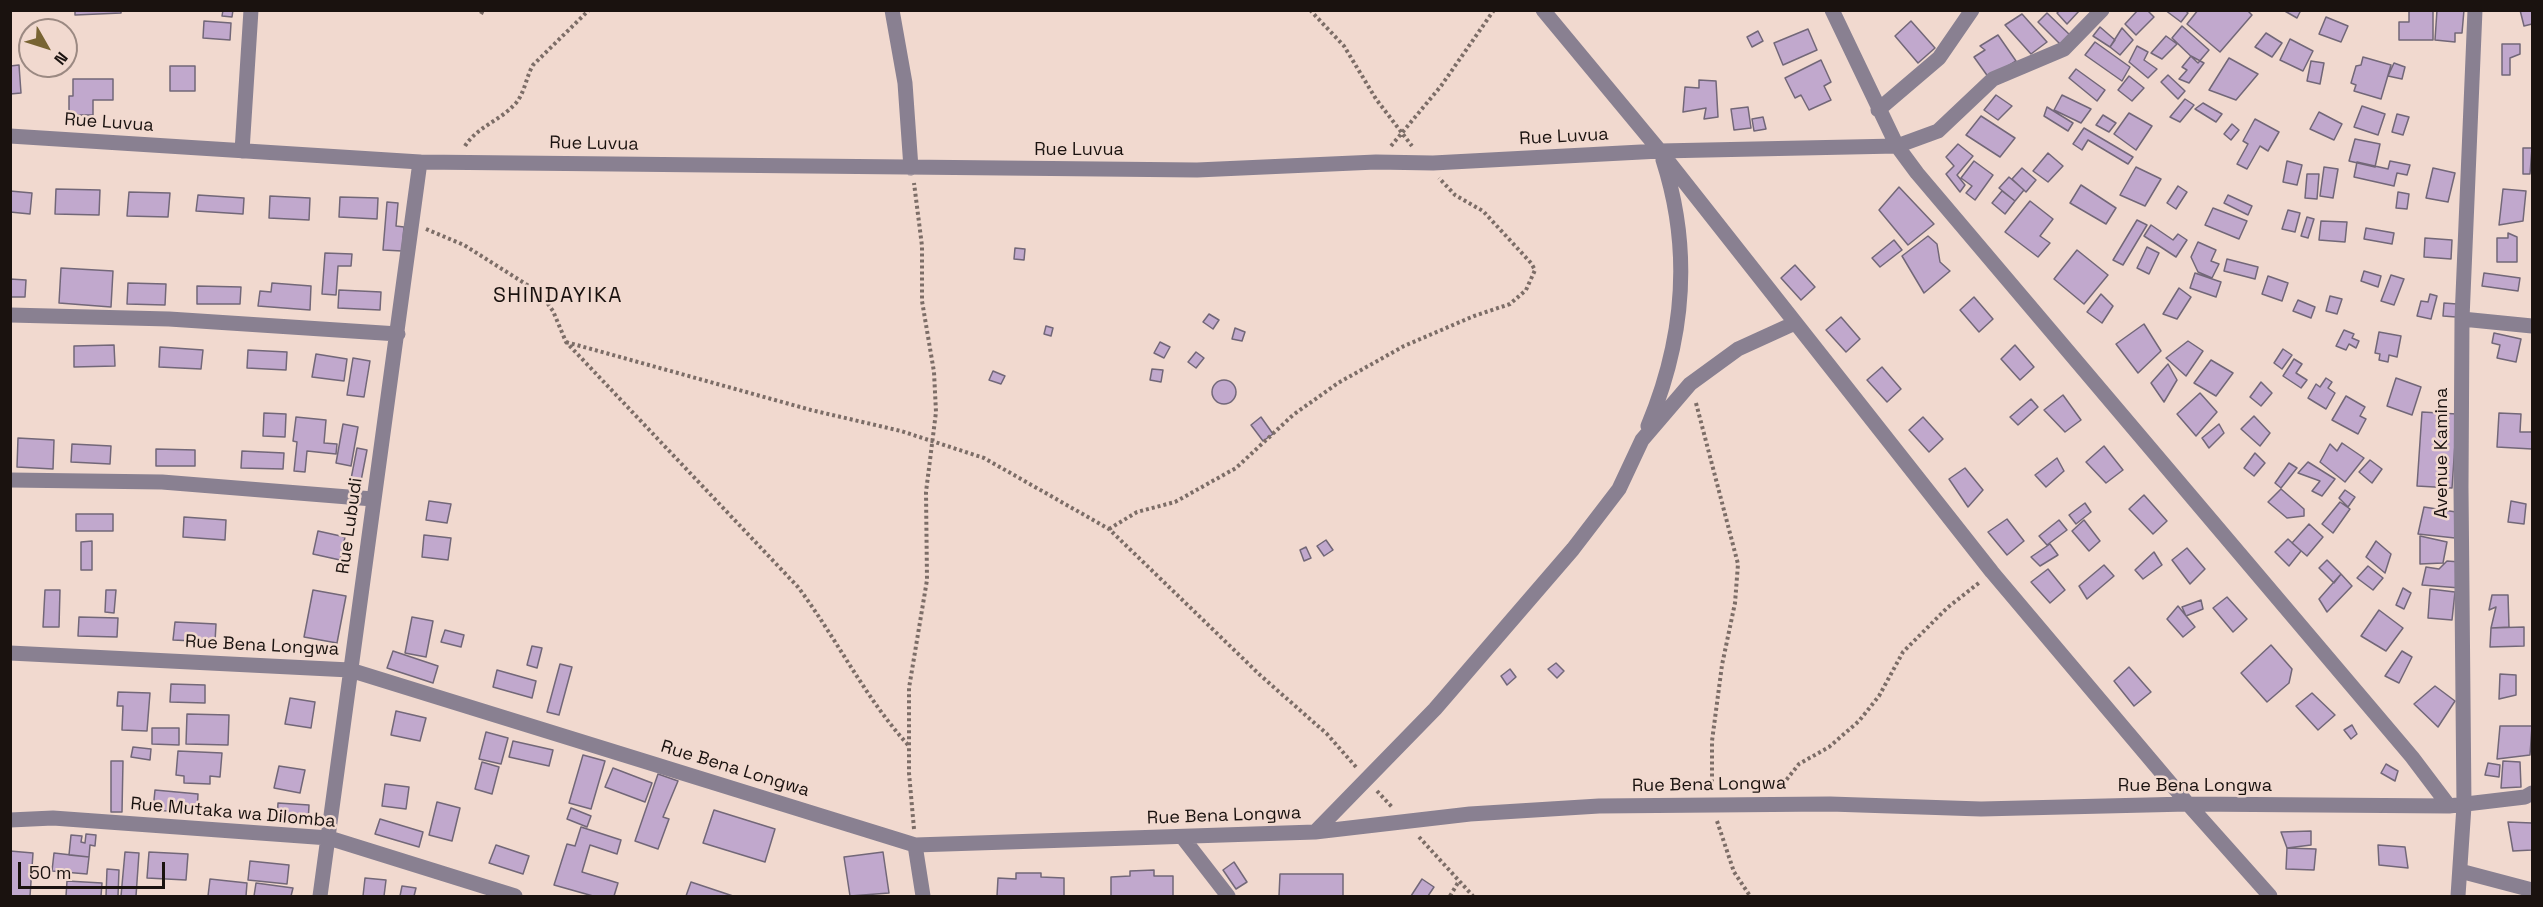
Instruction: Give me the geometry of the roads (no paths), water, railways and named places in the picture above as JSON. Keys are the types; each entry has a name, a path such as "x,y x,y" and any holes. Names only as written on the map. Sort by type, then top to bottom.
{"street":[{"path":"242,151 250,10"},
{"path":"892,10 905,83 911,168"},
{"path":"1543,10 1660,151 1992,572 2188,804 2270,897"},
{"path":"1832,10 1897,146 2107,399 2456,806"},
{"path":"1878,110 1939,58 1972,10"},
{"name":"Rue Luvua","path":"10,135 420,162 1197,170 1376,162 1433,163 1660,151 1897,146 1938,131 1993,79 2064,50 2102,10"},
{"name":"Avenue Kamina","path":"2458,897 2460,871 2456,806 2462,319 2475,10"},
{"path":"1316,832 1435,709 1573,549 1619,489 1663,390 1674,354 1678,306 1679,220 1674,194 1660,151"},
{"name":"Rue Lubudi","path":"320,897 373,499 414,224 420,162"},
{"path":"10,315 170,319 398,334"},
{"path":"2462,319 2532,326"},
{"path":"1642,440 1690,384 1738,349 1795,323"},
{"path":"10,480 162,482 373,499"},
{"name":"Rue Bena Longwa","path":"10,653 350,670 915,845 1316,832 1403,820 1599,806 1713,807 1766,804 1981,808 2188,804 2456,806 2525,797 2532,793"},
{"name":"Rue Mutaka wa Dilomba","path":"10,820 53,818 329,838 515,897"},
{"path":"1183,838 1228,897"},
{"path":"915,845 923,897"},
{"path":"2460,871 2532,890"}],"district":[{"name":"SHINDAYIKA","path":"558,296"}]}
